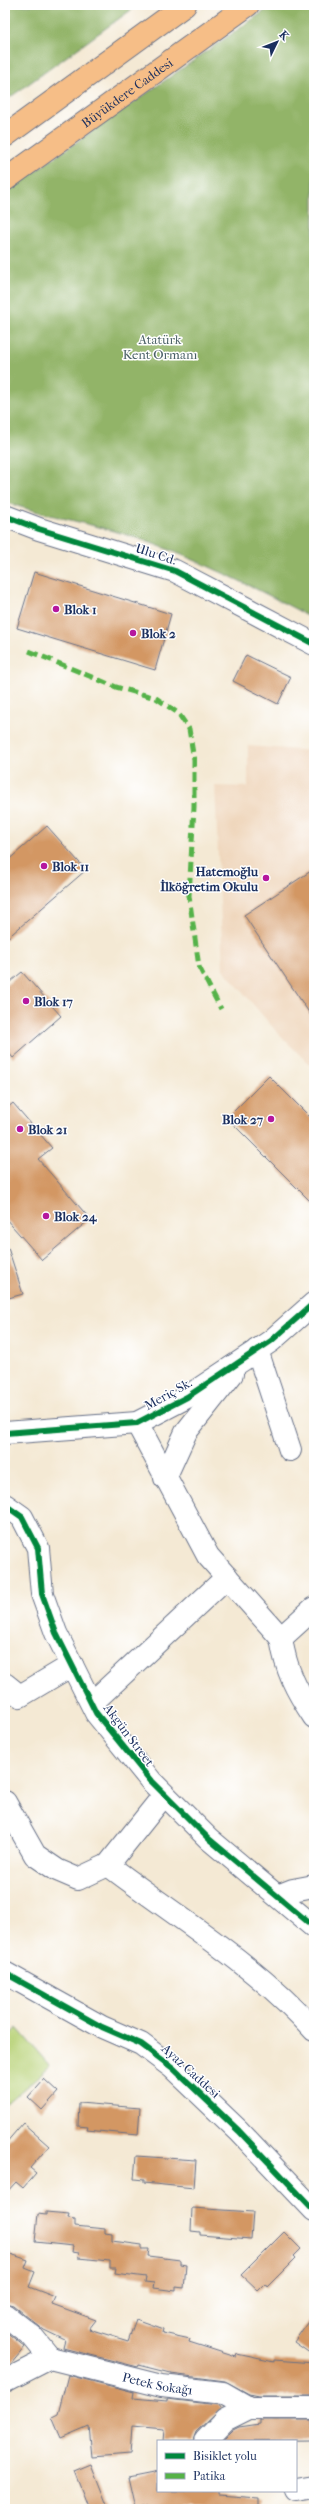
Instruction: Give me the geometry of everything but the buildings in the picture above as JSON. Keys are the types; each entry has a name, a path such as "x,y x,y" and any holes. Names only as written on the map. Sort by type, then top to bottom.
{"main road":[{"path":"5,136 185,5"},
{"name":"Büyükdere Caddesi","path":"5,180 248,5"}],"street":[{"name":"Ulu Cd.","path":"5,516 39,529 175,571 314,644"},
{"name":"Meriç Sk.","path":"5,1433 137,1423 187,1397 271,1341 314,1303"},
{"path":"165,1478 186,1432 250,1355 290,1450"},
{"path":"137,1423 165,1478 208,1556 281,1638 284,1660 295,1687 314,1717"},
{"name":"Akgün Street","path":"5,1505 22,1517 38,1548 42,1594 56,1633 96,1713 164,1795 209,1839 314,1927"},
{"path":"92,1703 227,1577"},
{"path":"281,1638 314,1608"},
{"path":"5,1684 20,1696 72,1665"},
{"path":"5,1802 35,1855 57,1870 78,1879 108,1865 164,1795"},
{"path":"108,1865 248,1968 288,2001 314,2030"},
{"path":"278,1896 293,1890 314,1886"},
{"name":"Ayaz Caddesi","path":"5,1973 102,2027 141,2044 173,2068 239,2131 314,2210"},
{"path":"5,2315 32,2336 50,2358 5,2381"},
{"name":"Petek Sokağı","path":"50,2358 162,2386 223,2393 249,2408 314,2408"},
{"path":"206,2440 226,2420 249,2408"},
{"path":"297,2490 314,2487"}],"shaded area":[{"name":"Hatemoğlu İlköğretim Okulu","path":"248,746 314,751 314,1069 276,1031 223,969 215,786 248,787"}],"green space":[{"path":"5,5 138,5 5,101"},
{"name":"Atatürk Kent Ormanı","path":"273,5 314,5 314,619 228,576 162,547 123,534 5,502 5,192"},
{"path":"17,2028 50,2066 5,2105 5,2039"}],"marked path":[{"path":"29,651 116,687 156,698 178,713 189,729 194,760 194,807 189,896 199,967 221,1009"}],"cycle path":[{"path":"5,516 39,529 175,571 314,644"},
{"path":"5,1433 137,1423 187,1397 271,1341 314,1303"},
{"path":"5,1505 22,1517 38,1548 42,1594 56,1633 96,1713 151,1781 209,1839 314,1927"},
{"path":"5,1973 102,2027 141,2044 173,2068 239,2131 314,2210"}],"place":[{"name":"Blok 1","path":"56,609"},
{"name":"Blok 2","path":"133,633"},
{"name":"Blok 11","path":"44,866"},
{"name":"Hatemoğlu İlköğretim Okulu","path":"266,878"},
{"name":"Blok 17","path":"26,1001"},
{"name":"Blok 27","path":"271,1119"},
{"name":"Blok 21","path":"20,1129"},
{"name":"Blok 24","path":"46,1216"}]}
